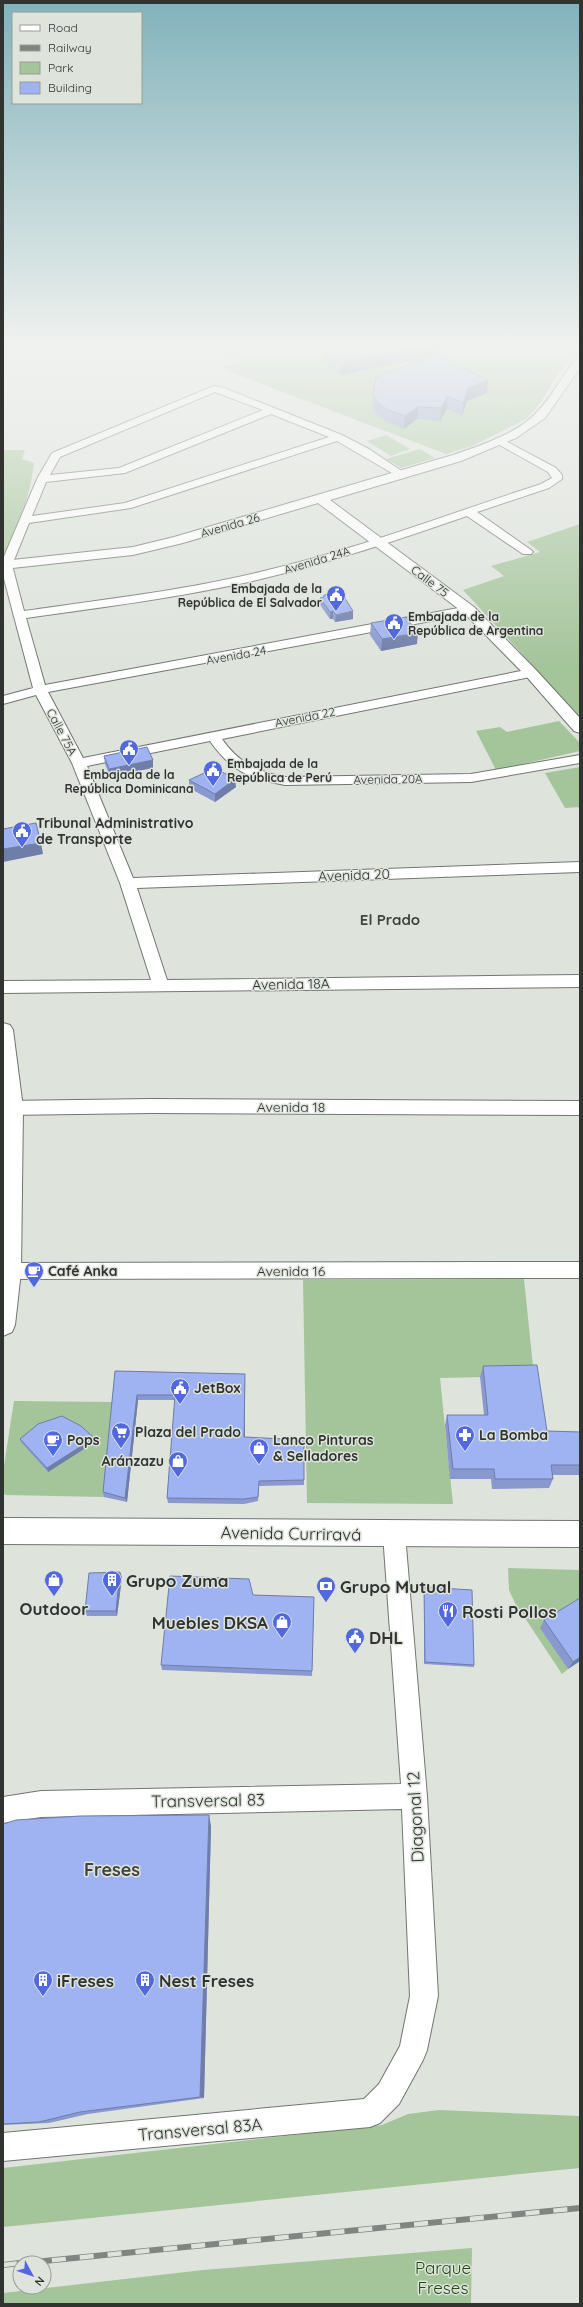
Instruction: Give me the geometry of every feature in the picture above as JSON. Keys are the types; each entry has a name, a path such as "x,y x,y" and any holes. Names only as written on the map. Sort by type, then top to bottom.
{"main road":[{"name":"Avenida 26","path":"5,565 133,551 457,458 473,452"},
{"name":"Calle 75","path":"319,498 469,610 530,672 580,728"},
{"path":"3,1030 7,1108 6,1271 3,1325"},
{"name":"Avenida Curriravá","path":"3,1531 580,1534"}],"street":[{"path":"5,565 26,520 42,480 56,455 64,452"},
{"path":"42,480 121,471 169,452"},
{"path":"26,520 127,506 293,452"},
{"path":"367,452 401,474"},
{"name":"Avenida 24A","path":"21,616 229,583 273,573 377,541 545,486 557,479 557,474 552,470 519,452"},
{"path":"468,510 526,552"},
{"name":"Calle 75A","path":"5,565 21,616 40,690 79,763 128,883 160,985"},
{"name":"Avenida 24","path":"3,700 40,690 469,610"},
{"name":"Avenida 22","path":"79,763 530,672"},
{"name":"Avenida 20A","path":"213,735 234,764 260,777 286,781 471,778 580,759"},
{"name":"Avenida 20","path":"128,883 580,867"},
{"name":"Avenida 18A","path":"3,987 580,981"},
{"name":"Avenida 18","path":"7,1108 152,1106 580,1108"},
{"name":"Avenida 16","path":"6,1271 580,1270"},
{"name":"Diagonal 12","path":"390,2094 413,2050 424,1996 414,1796 394,1534"},
{"name":"Transversal 83","path":"3,1810 41,1804 414,1796"},
{"name":"Transversal 83A","path":"3,2146 370,2113 390,2094"}],"green space":[{"path":"3,452 24,452 22,459 34,463 32,476 22,514 3,561"},
{"path":"384,452 403,452 391,456"},
{"path":"411,452 424,452 435,458 401,468 386,459"},
{"path":"440,452 454,452 446,454"},
{"path":"580,524 580,717 463,590 504,576 491,566 540,552 527,542"},
{"path":"559,721 580,743 580,751 496,770 476,731 500,727 507,732"},
{"path":"580,767 580,807 565,808 545,773"},
{"path":"524,1279 534,1376 440,1378 453,1504 307,1503 303,1280"},
{"path":"14,1401 113,1402 104,1497 6,1495 3,1493 3,1472"},
{"path":"508,1568 580,1570 580,1603 568,1669 562,1674 515,1603 509,1590"},
{"path":"439,2110 580,2116 580,2168 3,2227 3,2168 382,2125 408,2114"},
{"name":"Parque Freses","path":"472,2248 471,2304 3,2304 3,2293 12,2292 12,2295 52,2295 52,2287 203,2270"}],"building":[{"path":"341,592 353,611 336,615 333,611 330,612 320,598 324,597 324,595"},
{"path":"406,617 418,633 382,639 371,623"},
{"path":"147,747 153,760 109,769 104,756"},
{"path":"215,768 235,779 215,794 189,780"},
{"path":"36,823 41,843 3,849 3,829"},
{"path":"537,1365 547,1431 580,1432 580,1465 551,1465 553,1479 495,1479 494,1469 453,1469 447,1415 488,1415 483,1366"},
{"path":"115,1371 245,1374 244,1437 304,1440 304,1480 259,1481 258,1497 244,1499 167,1498 175,1395 137,1395 125,1498 103,1492"},
{"name":"Pops","path":"62,1416 81,1426 94,1438 47,1468 20,1439 38,1424"},
{"path":"120,1572 116,1611 85,1611 89,1573"},
{"path":"170,1576 249,1579 253,1595 314,1597 312,1671 161,1665"},
{"name":"Rosti Pollos","path":"424,1587 472,1590 474,1665 425,1662"},
{"path":"580,1598 580,1657 573,1662 544,1620"},
{"path":"209,1815 200,2097 80,2112 39,2122 3,2124 3,1824 16,1820 80,1816"}],"railway":[{"path":"52,2260 580,2208"},
{"path":"3,2265 12,2264"}],"place":[{"name":"Embajada de la República de El Salvador","path":"336,612"},
{"name":"Embajada de la República de Argentina","path":"394,640"},
{"name":"Embajada de la República Dominicana","path":"129,766"},
{"name":"Embajada de la República de Perú","path":"213,787"},
{"name":"Tribunal Administrativo de Transporte","path":"22,848"},
{"name":"Café Anka","path":"34,1288"},
{"name":"JetBox","path":"180,1405"},
{"name":"Plaza del Prado","path":"121,1449"},
{"name":"La Bomba","path":"465,1452"},
{"name":"Pops","path":"53,1457"},
{"name":"Lanco Pinturas & Selladores","path":"259,1465"},
{"name":"Aránzazu","path":"178,1478"},
{"name":"Outdoor","path":"54,1597"},
{"name":"Grupo Zuma","path":"112,1597"},
{"name":"Grupo Mutual","path":"326,1603"},
{"name":"Rosti Pollos","path":"448,1628"},
{"name":"Muebles DKSA","path":"282,1639"},
{"name":"DHL","path":"355,1654"},
{"name":"iFreses","path":"43,1997"},
{"name":"Nest Freses","path":"145,1997"}],"district":[{"name":"El Prado","path":"390,919"},
{"name":"Freses","path":"112,1869"}]}
